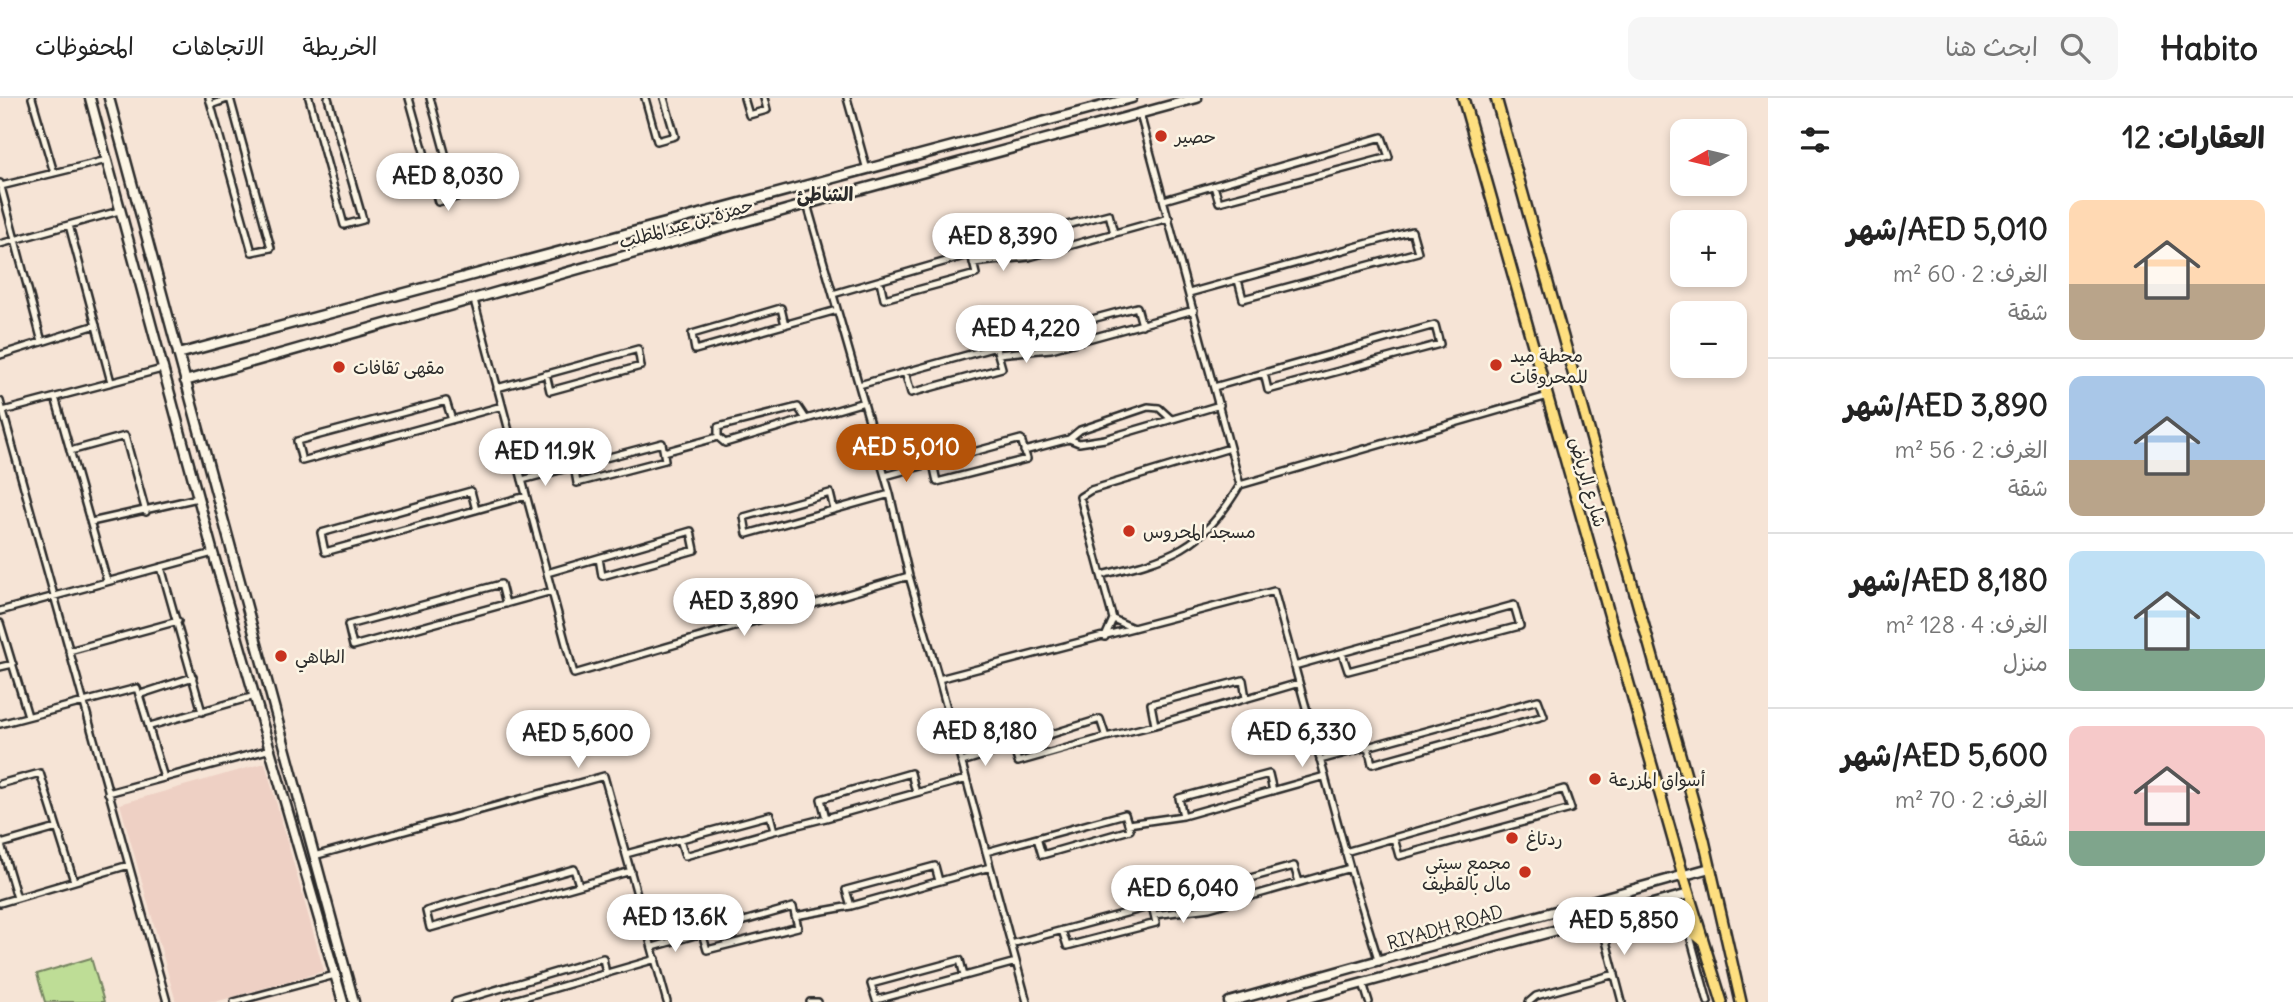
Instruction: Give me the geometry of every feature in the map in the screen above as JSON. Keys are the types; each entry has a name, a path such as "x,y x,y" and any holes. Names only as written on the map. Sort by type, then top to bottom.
{"main road":[{"name":"شارع الرياض","path":"1463,98 1683,875 1722,1002"},
{"name":"شارع الرياض","path":"1496,98 1710,868 1741,1002"},
{"path":"1640,907 1687,926 1704,942"}],"street":[{"path":"32,98 54,173"},
{"path":"90,98 213,552 343,1002"},
{"path":"109,98 312,856 354,1002"},
{"path":"230,98 271,248 252,252 210,102 230,98"},
{"path":"309,98 344,225 363,220 328,98"},
{"path":"409,98 438,202 457,197 430,98"},
{"path":"645,98 657,141 674,136 664,98"},
{"path":"744,98 749,115 767,110 764,98"},
{"path":"847,98 867,170"},
{"name":"حمزة بن عبدالمطلب","path":"178,354 984,140 1132,98"},
{"name":"حمزة بن عبدالمطلب","path":"185,381 807,204 1197,98"},
{"path":"1140,114 1240,485"},
{"path":"1019,146 1021,130"},
{"path":"1164,200 1382,138 1389,157 1219,202 1214,186"},
{"path":"983,155 984,140"},
{"path":"42,342 1,184 107,160"},
{"path":"807,204 890,494 909,576 1027,1002"},
{"path":"0,244 119,211"},
{"path":"1029,257 1025,236 1109,214 1114,233"},
{"path":"973,263 1029,257 1168,218"},
{"path":"69,225 111,382"},
{"path":"1189,293 1238,279 1412,231 1418,252 1243,299 1238,279"},
{"path":"833,294 971,254 976,274 884,299 880,281"},
{"path":"474,300 574,674 909,576"},
{"path":"1051,349 1047,331 1137,307 1142,324"},
{"path":"785,325 781,308 692,334 695,350 785,325 837,310"},
{"path":"998,354 1051,349 1194,310"},
{"path":"0,355 96,325"},
{"path":"1214,387 1264,373 1435,326 1440,344 1268,390 1264,373"},
{"path":"859,385 905,372 996,347 1002,368 911,393 905,372"},
{"path":"497,388 546,374 638,349 641,366 550,391 546,374"},
{"path":"3,411 162,369"},
{"path":"1101,575 1169,556 1189,547 1225,511 1240,485 1548,396"},
{"path":"55,397 107,581"},
{"path":"0,401 52,596 167,1002"},
{"path":"452,420 446,401 297,441 302,461 452,420 502,406"},
{"path":"806,419 799,407 718,427 718,437 725,443 806,419 863,402"},
{"path":"1069,439 1079,443 1105,439 1220,405"},
{"path":"1024,451 1069,439 1080,430 1148,407 1159,408 1171,419"},
{"path":"70,451 125,436 146,512"},
{"path":"664,452 718,437"},
{"path":"885,476 1021,439 1027,459 937,482 933,463"},
{"path":"522,480 574,466 662,443 665,460 577,483 574,466"},
{"path":"1105,637 1113,619 1080,497 1091,490 1230,448"},
{"path":"476,510 471,491 321,533 325,552 476,510 526,496"},
{"path":"834,510 830,493 744,517 747,534 834,510 890,494"},
{"path":"91,522 146,512 198,498"},
{"path":"547,573 691,531 695,550 602,576 599,558"},
{"path":"0,611 213,552"},
{"path":"160,567 202,712"},
{"path":"506,604 501,584 348,625 353,646 506,604 552,591"},
{"path":"939,679 1274,591 1345,852 1379,962"},
{"path":"1294,666 1514,605 1520,626 1348,671 1342,653"},
{"path":"1113,619 1133,628"},
{"path":"69,651 177,621"},
{"path":"0,623 28,716"},
{"path":"0,667 13,664"},
{"path":"141,694 193,677"},
{"path":"1155,725 1151,704 1243,680 1246,698"},
{"path":"1013,746 1018,762 1299,683"},
{"path":"0,724 134,687 141,694 164,778"},
{"path":"150,726 256,695"},
{"path":"1320,760 1538,700 1544,716 1372,764 1368,747"},
{"path":"962,762 1100,719 1106,737"},
{"path":"108,793 272,749"},
{"path":"0,783 40,773 74,881"},
{"path":"827,818 821,799 911,773 916,793"},
{"path":"1183,816 1179,798 1269,775 1273,791"},
{"path":"312,856 604,776 667,1002"},
{"path":"1128,824 1183,816 1325,776"},
{"path":"680,839 685,856 966,779"},
{"path":"1345,852 1564,789 1570,808 1399,856 1394,838"},
{"path":"986,852 1037,838 1125,814 1130,830 1042,855 1037,838"},
{"path":"626,854 770,815 774,831"},
{"path":"17,898 0,843 57,828"},
{"path":"0,903 129,865"},
{"path":"851,906 846,890 935,866 939,881"},
{"path":"1209,908 1206,890 1294,866 1298,882"},
{"path":"796,916 851,906 990,867"},
{"path":"1154,915 1209,908 1350,868"},
{"name":"RIYADH ROAD","path":"1229,1002 1710,868"},
{"path":"579,886 574,869 426,911 430,928 579,886 631,871"},
{"path":"1294,1002 1689,894"},
{"path":"1011,944 1062,930 1152,906 1156,923 1067,946 1062,930"},
{"path":"653,947 702,933 793,907 799,926 707,950 702,933"},
{"path":"1600,918 1622,1002"},
{"path":"1687,926 1708,1002"},
{"path":"455,1002 603,958 606,974"},
{"path":"507,1002 656,959"},
{"path":"964,976 960,960 871,984 876,1000 1016,962"},
{"path":"1531,1001 1615,974"},
{"path":"234,1002 335,975"},
{"path":"1363,983 1368,1002"},
{"path":"810,1002 818,1002"}],"shaded area":[{"path":"265,763 324,971 215,1002 176,1002 120,804"}],"green space":[{"path":"91,958 104,1002 45,1002 37,974"}],"place":[{"name":"حصير","path":"1161,136"},
{"name":"محطة ميد للمحروقات","path":"1496,365"},
{"name":"مقهى ثقافات","path":"339,367"},
{"name":"مسجد المحروس","path":"1129,531"},
{"name":"الطاهي","path":"281,656"},
{"name":"أسواق المزرعة","path":"1595,779"},
{"name":"ردتاغ","path":"1512,838"},
{"name":"مجمع سيتي مال بالقطيف","path":"1525,872"}],"district":[{"name":"الشاطئ","path":"825,194"}]}
